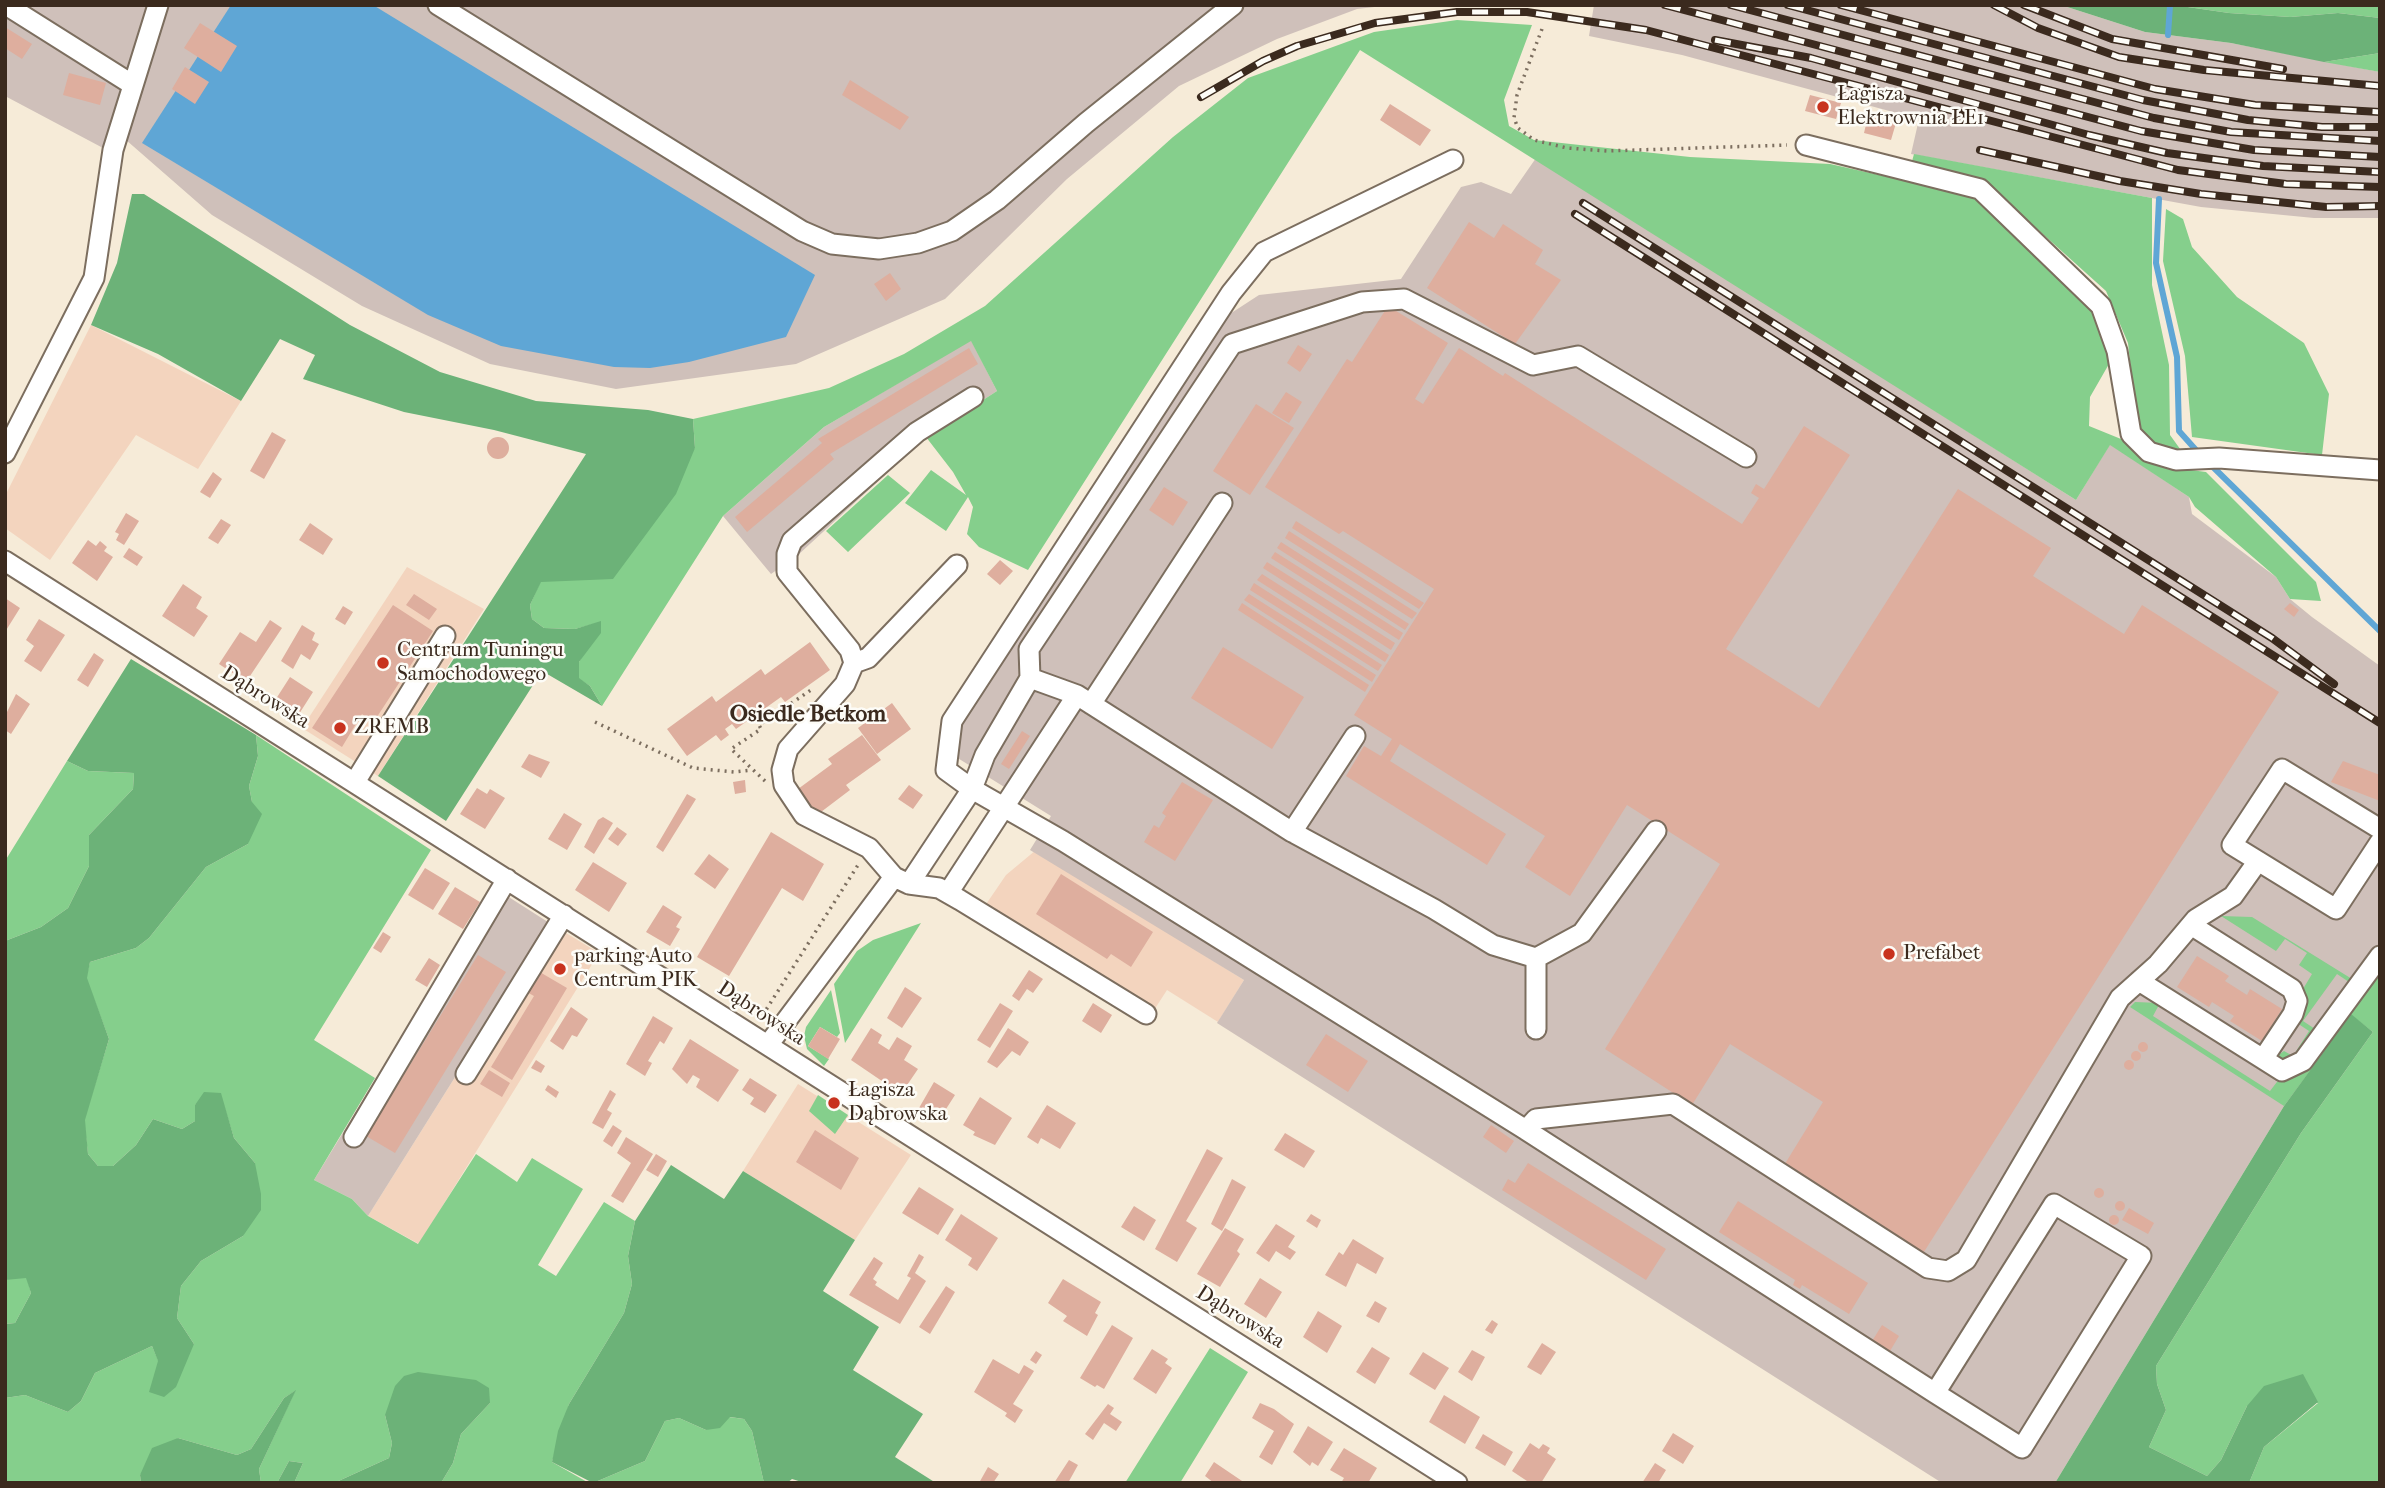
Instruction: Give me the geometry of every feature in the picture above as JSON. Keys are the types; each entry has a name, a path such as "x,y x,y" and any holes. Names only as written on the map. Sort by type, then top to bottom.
{"street":[{"path":"6,5 133,85"},
{"path":"5,453 94,278 113,150 158,5"},
{"path":"439,5 802,231 832,244 879,249 918,243 951,231 997,200 1086,123 1233,5"},
{"path":"1806,145 1980,189 2101,306 2117,351 2131,434 2148,452 2176,460 2219,458 2380,470"},
{"path":"1453,160 1264,252 1231,293 953,721 946,770 972,789 1006,807 1526,1130 1935,1393 2022,1448 2140,1256 2054,1204 1935,1393"},
{"path":"768,1045 972,789 985,755 1030,678 1029,649 1232,344 1362,302 1404,299 1533,365 1578,356 1746,457"},
{"path":"973,397 917,432 792,541 787,554 787,572 850,650 854,663 845,684 788,749 782,770 783,780 789,797 804,815 869,848 902,880 939,888 1146,1014"},
{"path":"948,893 1222,503"},
{"name":"Dąbrowska","path":"5,561 1457,1483"},
{"path":"854,663 868,658 957,565"},
{"path":"355,782 445,636"},
{"path":"1030,678 1084,699 1292,832 1434,909 1493,945 1536,958 1582,933 1656,831"},
{"path":"1292,832 1355,736"},
{"path":"2380,829 2282,769 2232,845 2336,909 2380,842"},
{"path":"1526,1130 1536,1119 1673,1104 1928,1268 1948,1271 1966,1261 2120,998 2158,964 2191,925 2233,896 2258,861"},
{"path":"354,1137 507,879"},
{"path":"466,1074 564,915"},
{"path":"2191,925 2292,989 2297,1000 2293,1014 2263,1059"},
{"path":"2139,981 2282,1071 2303,1061 2380,956"},
{"path":"1536,958 1536,1029"}],"path":[{"path":"1542,29 1517,95 1514,118 1518,128 1534,140 1567,148 1607,151 1806,145"},
{"path":"783,780 763,781 731,749 761,729 759,725 813,689"},
{"path":"595,722 692,768 734,772 752,770"},
{"path":"749,1017 764,1013 869,848"}],"shaded area":[{"path":"5,5 1392,5 1357,9 1277,39 1179,86 1067,179 945,299 796,364 616,389 490,364 362,306 212,215 110,126 103,148 5,96"},
{"path":"1594,5 2061,5 2145,32 2231,43 2380,72 2380,218 2314,218 2201,207 1911,154 1919,119 1682,55 1589,36"},
{"path":"1536,158 2076,500 2110,444 2189,497 2192,514 2276,577 2290,599 2312,617 2380,666 2380,975 2284,1106 2055,1483 1942,1483 1217,1023 1244,980 1030,850 1051,816 956,757 960,722 1219,321 1259,295 1401,279 1461,187 1481,182 1511,194"},
{"path":"91,325 241,401 198,469 136,435 50,560 5,528 5,496"},
{"path":"971,340 997,391 926,437 798,555 771,574 723,516 824,427"},
{"path":"407,567 484,609 378,776 302,728"},
{"path":"1036,850 1244,980 1218,1022 1167,990 1147,1021 978,916 1006,875"},
{"path":"493,887 551,924 368,1216 352,1199 314,1180"},
{"path":"551,924 599,953 419,1244 368,1216"},
{"path":"798,1084 911,1155 855,1240 743,1171"}],"green space":[{"path":"2061,5 2174,5 2229,13 2290,17 2338,13 2380,18 2380,53 2324,62 2231,43 2145,32"},
{"path":"2174,5 2380,5 2380,18 2338,13 2290,17 2229,13"},
{"path":"1457,20 1532,25 1504,100 1509,126 1534,140 1690,157 1830,164 1978,197 2093,312 2113,357 2090,397 2089,426 2121,439 2168,467 2206,472 2316,582 2321,601 2290,599 2276,577 2195,507 2189,497 2110,445 2076,500 1360,50 1028,570 979,547 967,534 973,507 968,497 946,531 905,503 931,470 966,495 953,472 926,437 997,391 971,341 824,427 723,516 602,706 590,686 579,679 579,662 601,622 575,629 544,628 532,619 530,605 542,578 695,448 693,419 829,388 904,354 985,306 1173,137 1248,78 1374,32"},
{"path":"2380,53 2380,72 2324,62"},
{"path":"1914,154 2152,198 2152,285 2169,365 2170,435 2183,453 2154,446 2137,426 2128,343 2106,291 1995,191 1911,165"},
{"path":"132,194 144,194 350,325 440,372 536,401 648,410 693,419 695,448 676,494 613,579 541,582 530,605 532,619 544,628 575,629 601,621 601,633 579,662 579,678 590,686 602,706 542,671 446,821 378,776 586,454 494,430 404,412 303,379 315,355 280,339 241,401 158,354 91,325 117,263"},
{"path":"2166,209 2183,219 2192,247 2237,297 2304,343 2329,394 2322,455 2192,437 2185,356 2163,261"},
{"path":"888,475 910,493 848,552 826,531"},
{"path":"131,659 256,735 258,756 249,786 252,802 262,814 248,844 206,867 149,938 136,948 90,962 87,978 109,1039 85,1120 88,1154 98,1166 113,1166 136,1145 153,1119 182,1129 195,1121 195,1105 204,1092 221,1093 234,1138 255,1163 261,1210 243,1236 201,1261 181,1286 177,1318 194,1344 176,1387 164,1397 149,1392 158,1361 152,1346 95,1373 81,1401 68,1412 25,1395 5,1398 5,1324 15,1323 31,1293 26,1278 5,1280 5,941 41,927 68,908 89,866 89,835 133,789 134,773 88,771 67,761"},
{"path":"256,735 431,850 314,1040 375,1078 314,1180 352,1199 368,1216 418,1244 476,1154 517,1182 532,1158 583,1189 538,1265 556,1276 604,1202 635,1221 628,1256 632,1284 624,1313 569,1404 552,1462 589,1483 441,1483 453,1463 461,1434 490,1403 385,1415 392,1443 389,1458 334,1483 294,1483 303,1463 289,1461 277,1483 261,1483 259,1469 295,1391 284,1398 251,1449 237,1455 178,1438 140,1475 141,1483 5,1483 5,1398 25,1395 68,1412 81,1401 95,1373 152,1346 158,1360 194,1344 177,1318 181,1286 201,1261 243,1236 255,1163 234,1138 220,1093 195,1105 195,1121 182,1129 153,1119 136,1145 113,1166 98,1166 88,1154 84,1120 109,1039 86,978 90,962 136,948 149,938 206,867 248,844 252,802 249,786 258,756"},
{"path":"67,761 88,771 134,773 133,789 89,835 89,866 68,908 41,927 5,941 5,861"},
{"path":"2221,916 2252,917 2352,979 2349,982 2337,974 2303,1021 2315,1029 2288,1063 2277,1056 2284,1051 2293,1056 2309,1031 2297,1023 2306,1005 2303,989 2312,974 2299,965 2307,953 2285,939 2276,951"},
{"path":"921,923 845,1043 834,984 857,951 873,940"},
{"path":"2380,969 2380,1483 2249,1483 2264,1447 2318,1403 2247,1406 2221,1460 2207,1476 2149,1447 2166,1410 2157,1384 2156,1366 2301,1133 2373,1032 2351,1015 2284,1106 2130,1007 2135,1002 2160,1003 2153,1016 2270,1091 2280,1078 2294,1077 2305,1069"},
{"path":"831,990 840,1033 837,1037 820,1027 808,1046 829,1059 824,1066 807,1049 804,1036 806,1027"},
{"path":"2351,1014 2373,1032 2301,1133 2156,1366 2157,1384 2166,1410 2149,1447 2207,1476 2221,1460 2247,1406 2264,1386 2303,1374 2318,1402 2264,1447 2249,1483 2055,1483 2284,1106"},
{"path":"818,1095 848,1115 835,1134 809,1111"},
{"path":"671,1165 724,1199 743,1171 855,1240 823,1291 879,1327 853,1370 923,1414 895,1457 936,1483 805,1483 792,1479 787,1483 764,1483 752,1431 744,1419 730,1417 720,1428 706,1430 679,1418 665,1421 645,1461 593,1483 552,1462 558,1431 569,1404 624,1313 632,1284 628,1256 635,1221"},
{"path":"27,1278 31,1293 15,1323 5,1324 5,1280"},
{"path":"1210,1348 1248,1372 1180,1483 1125,1483"},
{"path":"418,1372 476,1380 489,1388 490,1403 461,1434 453,1463 441,1483 334,1483 389,1458 392,1443 385,1415 395,1386 404,1376"},
{"path":"296,1390 259,1469 261,1483 141,1483 140,1475 152,1448 178,1438 237,1455 251,1449 284,1398"},
{"path":"729,1417 744,1419 752,1431 764,1483 593,1483 645,1461 665,1421 679,1418 706,1430"},
{"path":"289,1461 303,1463 294,1483 277,1483"}],"water":[{"path":"231,5 373,5 815,275 786,337 689,362 650,368 614,367 501,346 428,315 142,143"}],"building":[{"path":"200,23 237,46 221,72 184,48"},
{"path":"5,27 32,44 22,59 5,48"},
{"path":"185,67 209,82 195,104 172,89"},
{"path":"69,73 106,83 100,105 63,95"},
{"path":"850,80 909,117 900,130 842,95"},
{"name":"Łagisza Elektrownia ŁE1","path":"1810,95 1841,103 1836,119 1805,111"},
{"path":"1390,104 1431,130 1420,146 1380,120"},
{"path":"1868,116 1896,123 1891,140 1864,133"},
{"path":"1469,222 1494,238 1503,224 1543,250 1535,264 1561,280 1515,344 1427,288"},
{"path":"890,273 901,289 886,301 874,284"},
{"path":"1388,306 1448,343 1415,399 1423,404 1459,348 1503,376 1505,373 1742,524 1759,498 1751,493 1756,484 1764,489 1804,426 1850,455 1726,649 1819,708 1958,489 2051,548 2033,576 2124,634 2142,605 2279,692 1922,1255 1783,1167 1823,1102 1730,1044 1692,1105 1605,1049 1720,864 1627,805 1570,896 1525,867 1545,836 1400,744 1390,761 1506,834 1487,865 1346,776 1364,746 1381,756 1392,739 1354,715 1434,589 1343,531 1339,534 1265,487 1347,359 1352,362"},
{"path":"1298,345 1312,354 1300,372 1287,363"},
{"path":"969,348 978,364 830,454 834,459 747,532 735,517 822,443 818,439"},
{"path":"1286,392 1302,402 1289,423 1272,413"},
{"path":"1256,404 1294,428 1250,495 1213,471"},
{"path":"272,432 286,440 264,479 250,471"},
{"path":"494,437 502,437 509,444 509,452 502,459 494,459 487,452 487,444"},
{"path":"213,472 222,479 210,498 200,492"},
{"path":"1164,487 1188,502 1173,526 1149,510"},
{"path":"126,513 139,521 124,545 116,540 119,534 115,532"},
{"path":"221,519 231,525 218,544 208,538"},
{"path":"1296,521 1424,603 1419,609 1292,528"},
{"path":"310,523 333,539 323,555 299,540"},
{"path":"1289,531 1417,613 1412,619 1285,538"},
{"path":"88,540 96,546 100,541 107,547 104,551 113,557 97,581 72,563"},
{"path":"1281,542 1409,624 1405,630 1277,548"},
{"path":"129,548 143,557 137,566 123,557"},
{"path":"1275,552 1403,633 1399,640 1271,558"},
{"path":"1000,560 1013,571 1000,585 987,574"},
{"path":"1267,562 1395,643 1391,650 1263,568"},
{"path":"1262,574 1389,655 1385,662 1257,580"},
{"path":"1254,583 1382,665 1378,671 1250,590"},
{"path":"183,584 202,597 196,608 208,616 194,637 162,616"},
{"path":"414,594 437,609 429,620 406,605"},
{"path":"1249,594 1376,675 1372,682 1244,600"},
{"path":"5,598 20,608 5,632"},
{"path":"1242,603 1369,685 1365,692 1238,610"},
{"path":"2290,603 2299,610 2294,617 2284,609"},
{"name":"Centrum Tuningu Samochodowego","path":"393,605 433,631 373,723 362,714 342,747 312,728"},
{"path":"343,606 353,612 345,625 335,619"},
{"path":"39,619 65,635 41,672 24,661 34,646 26,640"},
{"path":"270,620 282,628 246,682 219,664 240,632 256,642"},
{"path":"302,625 315,633 312,640 319,644 310,660 301,654 293,669 281,661"},
{"path":"810,642 830,670 785,702 781,697 736,729 732,724 725,729 729,735 721,741 716,735 687,756 667,729 712,696 716,702 761,669 765,675"},
{"path":"1223,647 1304,697 1272,749 1191,698"},
{"path":"94,653 104,660 88,687 77,680"},
{"path":"290,677 313,692 299,714 282,702 279,706 274,702"},
{"path":"16,694 30,704 11,734 5,730 5,716"},
{"path":"892,703 911,729 877,754 858,728"},
{"path":"1022,731 1030,736 1009,769 1001,764"},
{"path":"862,735 881,760 846,785 850,790 817,815 798,789 832,764 828,759"},
{"path":"529,754 550,762 541,778 521,767"},
{"path":"2343,761 2380,775 2380,801 2331,782"},
{"path":"745,780 746,792 735,794 733,782"},
{"path":"1182,782 1213,800 1175,861 1144,842 1154,825 1159,828 1166,816 1162,813"},
{"path":"909,785 923,795 913,809 898,799"},
{"path":"477,788 487,794 490,789 505,798 485,829 460,814"},
{"path":"687,794 696,799 663,852 656,847"},
{"path":"564,813 582,824 567,850 548,839"},
{"path":"603,817 613,823 594,854 584,847 598,820"},
{"path":"617,827 627,834 618,846 608,839"},
{"path":"771,832 824,864 803,901 782,888 729,976 697,957"},
{"path":"709,854 729,869 715,889 694,874"},
{"path":"593,862 627,883 609,912 575,890"},
{"path":"425,868 450,883 433,910 408,895"},
{"path":"1061,874 1153,932 1131,967 1111,954 1107,959 1036,914"},
{"path":"455,887 480,902 463,929 438,914"},
{"path":"663,905 682,917 676,927 680,929 670,946 646,932"},
{"path":"383,932 391,937 381,953 373,948"},
{"path":"478,955 506,972 395,1153 366,1136"},
{"path":"2197,956 2229,976 2225,981 2247,995 2250,989 2282,1009 2262,1041 2230,1021 2234,1016 2212,1002 2209,1007 2177,987"},
{"path":"429,958 440,965 427,987 415,980"},
{"path":"1029,970 1043,979 1033,993 1027,989 1019,1001 1012,996"},
{"path":"538,971 567,988 512,1080 491,1067 534,996 525,991"},
{"path":"905,987 922,998 902,1028 887,1018"},
{"path":"1000,1003 1013,1011 990,1048 977,1040"},
{"path":"1093,1003 1112,1015 1101,1033 1082,1021"},
{"path":"571,1007 588,1019 577,1037 572,1035 563,1050 550,1041"},
{"path":"653,1016 673,1028 664,1044 660,1041 648,1061 652,1063 645,1076 626,1064"},
{"path":"820,1027 840,1039 828,1059 808,1046"},
{"path":"871,1028 882,1035 878,1043 889,1050 897,1037 912,1046 904,1060 918,1069 901,1094 851,1060"},
{"path":"1008,1028 1029,1042 1020,1056 1012,1051 997,1068 987,1062"},
{"path":"1326,1034 1368,1061 1348,1092 1306,1065"},
{"path":"690,1039 739,1070 718,1102 696,1087 700,1079 693,1075 687,1084 672,1069"},
{"path":"2143,1042 2147,1043 2147,1051 2143,1052 2139,1051 2138,1047 2139,1043"},
{"path":"2136,1051 2140,1052 2140,1060 2136,1061 2132,1060 2131,1056 2132,1052"},
{"path":"536,1060 545,1066 541,1073 531,1068"},
{"path":"2129,1060 2133,1061 2133,1069 2129,1070 2125,1069 2124,1065 2125,1061"},
{"path":"489,1070 510,1083 502,1097 480,1084"},
{"path":"750,1078 777,1095 765,1113 750,1104 754,1098 742,1090"},
{"path":"934,1082 955,1095 939,1120 919,1108"},
{"path":"548,1085 559,1092 556,1098 545,1090"},
{"path":"610,1090 616,1094 607,1110 612,1113 603,1129 592,1123"},
{"path":"980,1097 1012,1118 995,1145 973,1135 975,1132 963,1125"},
{"path":"1047,1105 1076,1123 1060,1149 1041,1138 1038,1144 1027,1137"},
{"path":"613,1125 622,1131 612,1147 603,1141"},
{"path":"1491,1125 1514,1141 1506,1153 1483,1137"},
{"path":"815,1130 859,1158 841,1190 796,1162"},
{"path":"1285,1133 1315,1151 1304,1168 1274,1150"},
{"path":"626,1137 653,1154 623,1203 611,1196 631,1163 617,1153"},
{"path":"1207,1149 1223,1158 1186,1221 1197,1228 1177,1262 1155,1249"},
{"path":"656,1154 667,1161 658,1177 646,1170"},
{"path":"1528,1163 1666,1249 1646,1280 1502,1190 1508,1179 1515,1183"},
{"path":"1232,1179 1246,1187 1222,1231 1211,1224"},
{"path":"919,1187 954,1209 938,1235 902,1213"},
{"path":"2099,1188 2103,1189 2103,1197 2099,1198 2095,1197 2094,1193 2095,1189"},
{"path":"1738,1201 1868,1283 1849,1314 1802,1285 1800,1289 1793,1285 1795,1280 1719,1232"},
{"path":"2120,1201 2124,1202 2124,1210 2120,1211 2116,1210 2115,1206 2116,1202"},
{"path":"1134,1206 1156,1220 1144,1241 1121,1227"},
{"path":"2129,1208 2154,1223 2148,1234 2122,1220"},
{"path":"961,1214 998,1238 977,1271 968,1265 972,1258 945,1240"},
{"path":"1311,1214 1321,1220 1317,1228 1306,1221"},
{"path":"2114,1215 2118,1216 2118,1224 2114,1225 2110,1224 2109,1220 2110,1216"},
{"path":"1276,1224 1295,1236 1288,1247 1296,1252 1290,1260 1276,1251 1269,1262 1256,1253"},
{"path":"1225,1228 1244,1239 1237,1251 1240,1254 1220,1287 1197,1274"},
{"path":"1353,1239 1384,1258 1376,1274 1357,1263 1346,1287 1325,1275 1339,1252 1343,1255"},
{"path":"919,1254 924,1257 915,1273 926,1281 900,1324 849,1295 874,1257 883,1263 873,1279 877,1282 875,1285 898,1300 911,1278 907,1276"},
{"path":"1260,1278 1282,1292 1266,1318 1244,1304"},
{"path":"1063,1279 1101,1302 1095,1313 1098,1315 1087,1336 1063,1321 1067,1316 1048,1303"},
{"path":"946,1286 955,1292 930,1334 919,1327"},
{"path":"1375,1301 1387,1308 1379,1323 1366,1316"},
{"path":"1318,1311 1342,1326 1327,1353 1303,1337"},
{"path":"1492,1320 1498,1324 1492,1334 1485,1330"},
{"path":"1112,1325 1133,1338 1104,1389 1080,1378"},
{"path":"1882,1325 1899,1336 1887,1356 1869,1346"},
{"path":"1542,1343 1556,1352 1541,1375 1527,1367"},
{"path":"1372,1347 1390,1358 1375,1384 1356,1372"},
{"path":"1152,1349 1168,1359 1165,1363 1172,1368 1156,1394 1133,1379"},
{"path":"1472,1350 1485,1357 1472,1381 1458,1372"},
{"path":"1036,1351 1042,1355 1036,1364 1030,1360"},
{"path":"1423,1352 1449,1368 1435,1390 1409,1374"},
{"path":"993,1359 1019,1374 1024,1365 1034,1371 1013,1404 1023,1410 1015,1423 1005,1416 1007,1413 974,1392"},
{"path":"1444,1395 1480,1417 1465,1444 1429,1422"},
{"path":"1260,1403 1274,1409 1294,1424 1272,1465 1259,1457 1274,1431 1252,1418"},
{"path":"1108,1404 1114,1408 1110,1414 1122,1422 1116,1431 1104,1423 1093,1440 1085,1434"},
{"path":"1308,1426 1333,1442 1318,1466 1312,1462 1310,1466 1293,1452"},
{"path":"1673,1433 1694,1446 1683,1464 1662,1451"},
{"path":"1483,1434 1513,1452 1505,1466 1475,1448"},
{"path":"1530,1443 1539,1449 1543,1444 1550,1448 1547,1453 1556,1459 1541,1483 1530,1483 1512,1471"},
{"path":"1344,1448 1377,1468 1368,1483 1341,1483 1344,1478 1330,1470"},
{"path":"1069,1460 1078,1465 1068,1483 1054,1483"},
{"path":"1214,1462 1245,1483 1214,1483 1205,1476"},
{"path":"1655,1463 1666,1470 1658,1483 1642,1483"},
{"path":"988,1467 999,1474 993,1483 979,1483"}],"waterway":[{"path":"2168,35 2170,5"},
{"path":"2159,199 2156,263 2177,357 2179,431 2196,450"},
{"path":"2212,466 2380,631"}],"railway":[{"path":"1665,5 2141,131 2254,150 2380,157"},
{"path":"1731,5 2154,118 2231,132 2380,141"},
{"path":"1788,5 2143,100 2248,120 2322,127 2380,127"},
{"path":"1841,5 2155,89 2255,105 2380,112"},
{"path":"1994,5 2038,28 2119,57 2204,70 2380,86"},
{"path":"2024,5 2112,39 2283,69"},
{"path":"1201,97 1263,61 1297,46 1375,23 1457,12 1527,12 1646,30 2178,170 2286,184 2380,187"},
{"path":"1715,40 1811,58 2089,135 2167,153 2263,166 2380,172"},
{"path":"1980,150 2120,181 2201,194 2326,207 2380,206"},
{"path":"1583,203 2272,638 2334,684"},
{"path":"1575,214 2380,723"}],"place":[{"name":"Łagisza Elektrownia ŁE1","path":"1823,107"},
{"name":"Centrum Tuningu Samochodowego","path":"383,663"},
{"name":"ZREMB","path":"340,728"},
{"name":"Prefabet","path":"1889,954"},
{"name":"parking Auto Centrum PIK","path":"560,969"},
{"name":"Łagisza Dąbrowska","path":"834,1103"}],"district":[{"name":"Osiedle Betkom","path":"808,715"}]}
